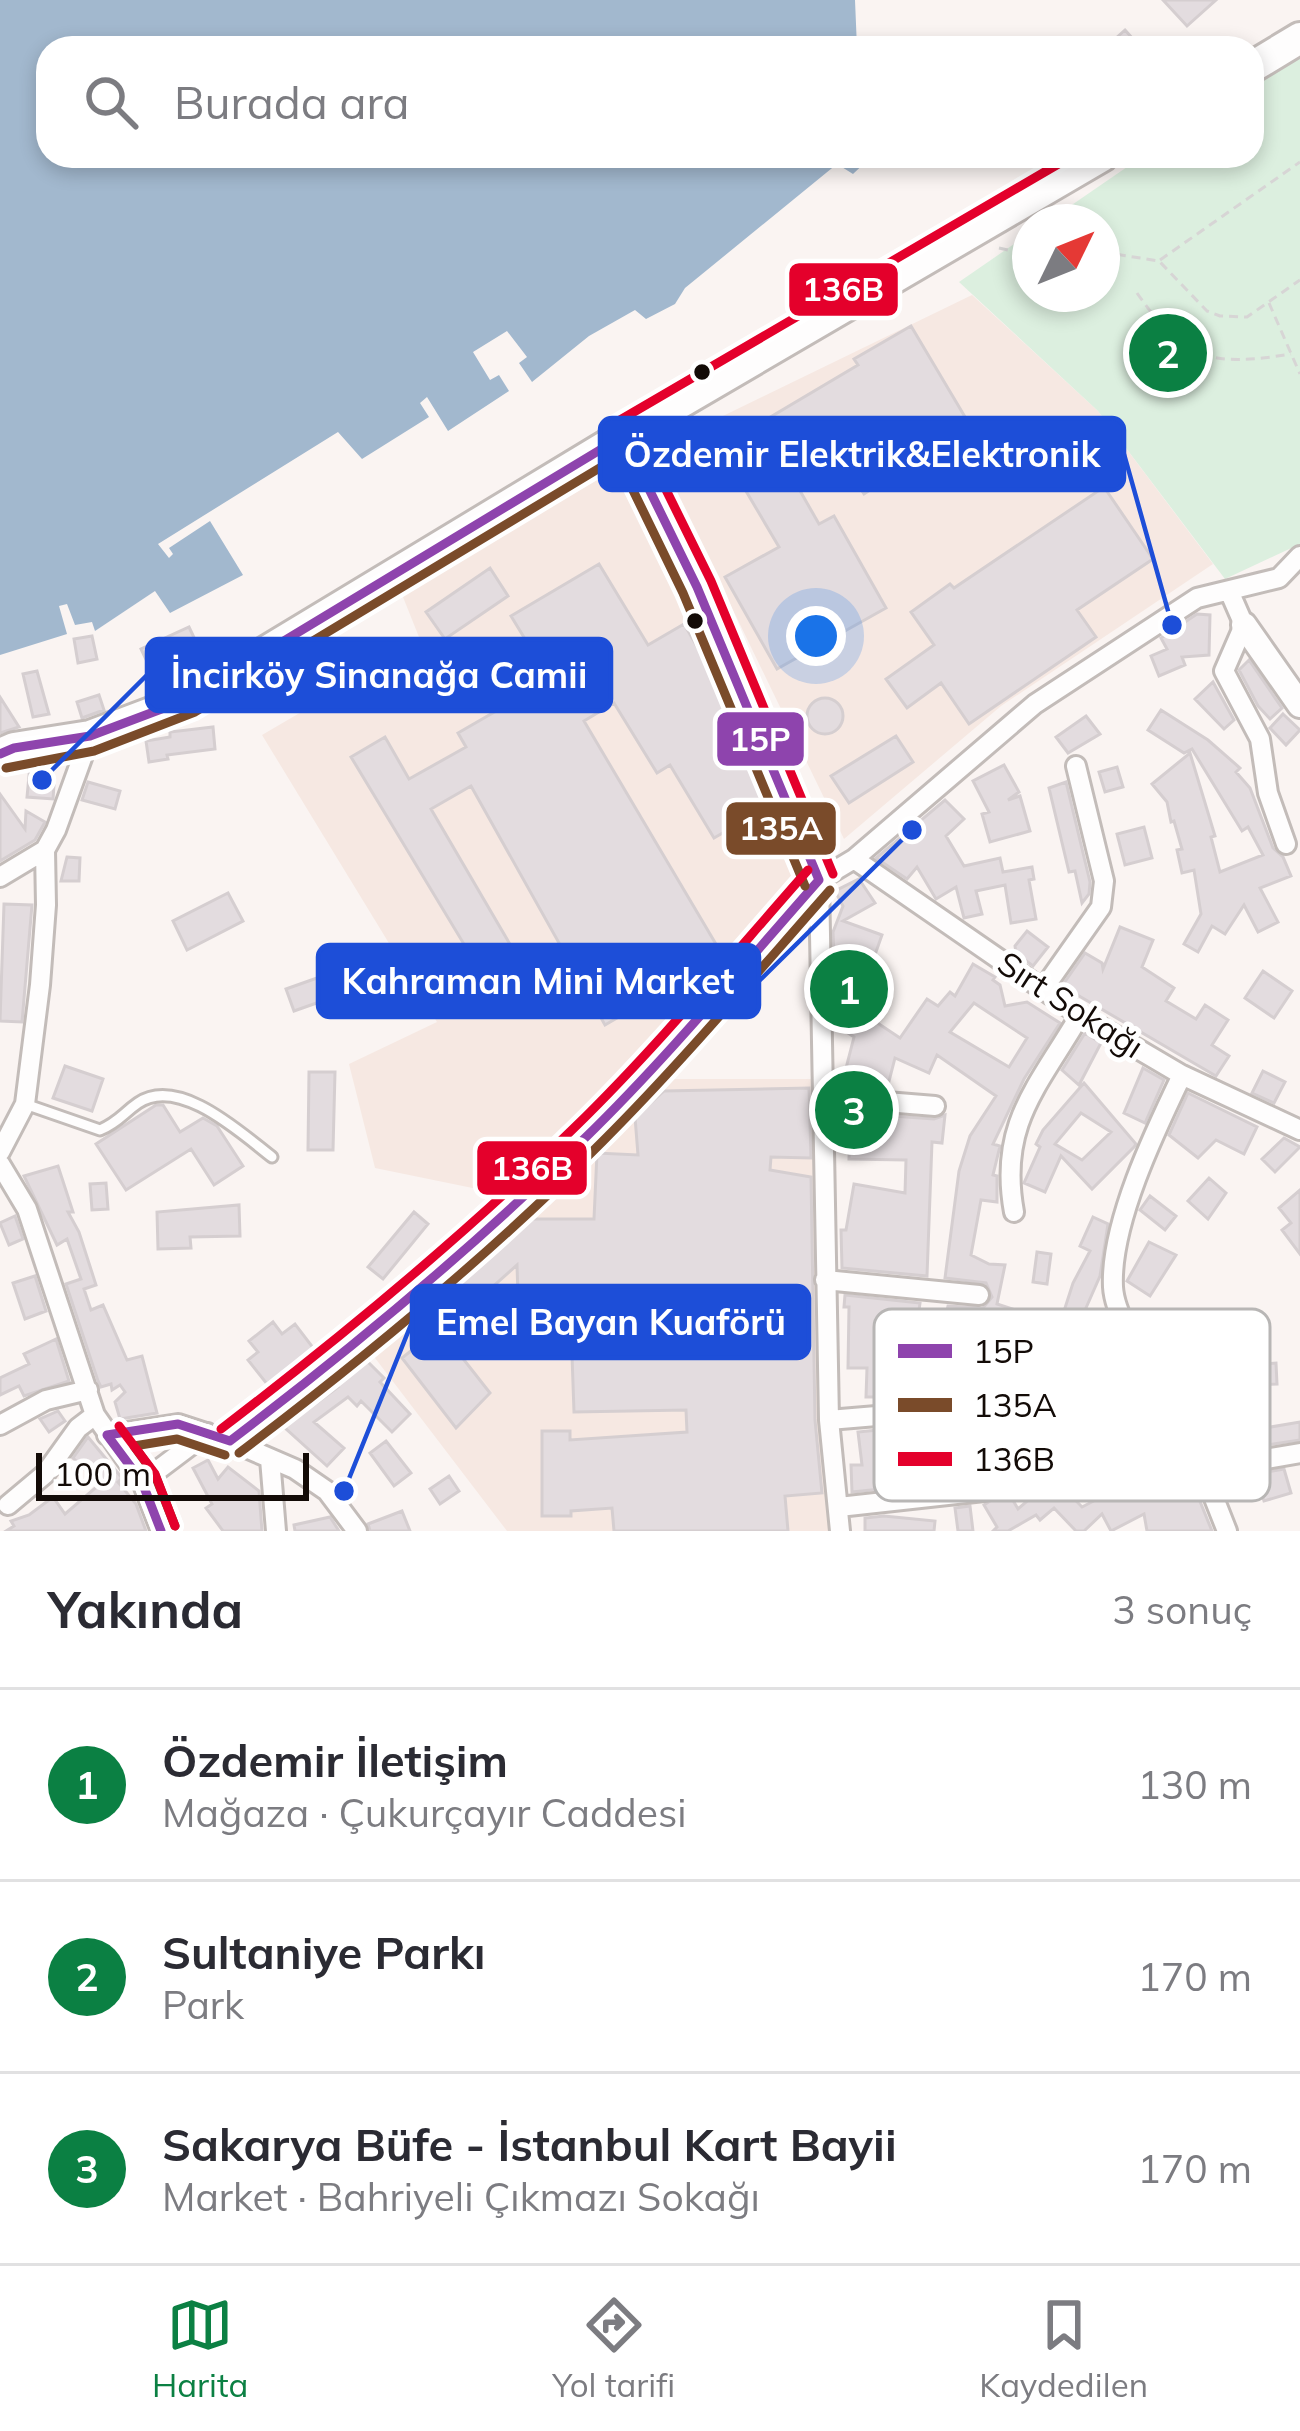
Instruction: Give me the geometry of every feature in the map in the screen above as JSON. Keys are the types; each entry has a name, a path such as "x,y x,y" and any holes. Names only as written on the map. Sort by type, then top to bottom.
{"main road":[{"path":"1264,61 1299,42"},
{"path":"0,754 90,736 188,699 623,436 1082,168"}],"street":[{"path":"623,436 698,587 819,880 829,1420 840,1531"},
{"path":"230,1441 321,1372 554,1168 819,880 854,860 1035,704 1197,598 1279,578 1300,556"},
{"path":"1231,593 1244,625 1296,695"},
{"path":"1244,625 1224,671 1260,739 1268,793 1286,844"},
{"path":"0,878 45,850 90,736"},
{"path":"1044,988 1101,907 1104,881 1076,766"},
{"path":"0,1152 25,1104 40,986 45,850"},
{"name":"Sırt Sokağı","path":"854,860 1081,1015 1182,1075 1299,1128"},
{"path":"1013,1212 1011,1140 1021,1114 1081,1015"},
{"path":"1119,1309 1113,1289 1116,1258 1136,1184 1182,1075"},
{"path":"825,1096 935,1106"},
{"path":"0,1164 27,1209 95,1415 142,1482 161,1531"},
{"path":"825,1280 979,1294"},
{"path":"0,1425 46,1400 88,1390"},
{"path":"8,1505 45,1474 78,1428 95,1415"},
{"path":"829,1420 874,1416"},
{"path":"107,1435 178,1424 230,1441 296,1469 327,1491 357,1531"},
{"path":"142,1482 207,1433"},
{"path":"1270,1458 1300,1453"},
{"path":"270,1459 276,1531"},
{"path":"839,1507 893,1501"},
{"path":"1215,1501 1227,1531"}],"lane":[{"path":"25,1104 100,1130 123,1120 138,1103 172,1097 206,1107 272,1157"}],"path":[{"path":"1159,261 1300,162"},
{"path":"970,234 1012,253"},
{"path":"1120,255 1159,261 1207,311 1220,316 1247,317 1300,280"},
{"path":"1137,293 1173,340 1198,353 1240,362 1291,354"},
{"path":"1268,301 1300,374"}],"shaded area":[{"path":"972,295 1098,411 1213,564 1001,706 844,839 655,449"},
{"path":"613,471 730,691 821,877 497,1193 375,1168 349,1064 437,1022 262,735 421,642 401,592"},
{"path":"663,1079 820,1079 835,1531 507,1531 372,1354"}],"green space":[{"path":"1297,51 1300,544 1225,579 1098,411 959,282 1012,245 1012,312 1120,312 1120,204 1073,204 1126,168 1264,168 1264,74"}],"water":[{"path":"0,0 855,0 856,36 36,36 36,168 832,168 685,288 675,304 646,319 635,310 589,336 532,382 519,363 527,357 507,331 473,352 490,380 499,375 509,391 448,431 427,397 420,403 429,417 362,459 338,432 158,544 169,558 173,554 169,548 210,521 243,575 170,613 155,591 95,631 92,622 75,625 67,604 59,606 67,634 0,655"}],"building":[{"path":"1163,0 1216,0 1187,26"},
{"path":"911,326 968,422 891,467 895,474 864,494 830,441 821,447 809,426 775,447 819,524 834,516 886,608 777,669 725,577 779,547 720,447 858,365 854,359"},
{"path":"1104,487 1153,559 1077,610 1096,637 969,724 941,683 907,708 886,679 934,645 911,612"},
{"path":"599,564 648,645 684,624 735,712 770,797 729,820 733,827 714,838 670,765 657,773 614,703 584,721 723,956 605,1025 471,786 431,809 518,958 485,979 351,757 385,737 409,779 466,747 458,733 550,680 511,616"},
{"path":"490,568 508,596 445,639 426,612"},
{"path":"1197,614 1210,615 1209,655 1182,657 1185,665 1159,676 1151,656 1167,649 1161,638"},
{"path":"189,627 207,665 160,689 141,649"},
{"path":"92,636 97,659 78,663 74,639"},
{"path":"1249,660 1282,708 1270,719 1239,670"},
{"path":"37,671 49,714 33,717 23,674"},
{"path":"1213,682 1234,720 1224,729 1195,699"},
{"path":"99,695 104,710 82,718 77,702"},
{"path":"0,697 19,727 0,733"},
{"path":"825,698 838,703 843,716 838,729 825,734 812,729 807,716 812,703"},
{"path":"1161,710 1208,740 1240,768 1236,772 1250,788 1273,848 1291,876 1260,888 1278,922 1258,932 1244,905 1225,934 1212,926 1198,952 1184,944 1201,914 1194,870 1182,873 1177,850 1182,849 1174,821 1167,802 1152,784 1190,753 1215,836 1211,837 1220,872 1263,855 1248,827 1242,831 1192,749 1184,753 1148,730"},
{"path":"1283,714 1300,730 1286,745 1270,728"},
{"path":"1086,716 1100,734 1068,753 1056,737"},
{"path":"213,727 215,749 149,762 146,741 170,737 170,732"},
{"path":"896,736 913,762 849,803 831,776"},
{"path":"41,763 54,785 53,799 27,797 30,765"},
{"path":"1004,765 1019,792 1008,800 1020,796 1030,831 990,842 982,814 989,812 973,781"},
{"path":"1117,767 1123,787 1105,792 1099,772"},
{"path":"88,782 120,791 115,809 82,800"},
{"path":"1066,782 1090,882 1082,903 1075,871 1069,872 1049,788"},
{"path":"0,794 25,829 26,811 45,822 35,840 0,861"},
{"path":"945,800 964,819 946,836 964,866 1000,858 1003,872 1032,867 1034,879 1029,880 1036,919 1011,923 1005,885 976,891 982,914 964,918 956,887 936,899 917,867 907,879 876,858"},
{"path":"1144,827 1152,858 1125,865 1117,834"},
{"path":"67,857 80,858 79,881 61,881"},
{"path":"859,879 875,903 843,921 882,935 871,966 882,967 879,1000 842,997 845,959 834,955 833,932 843,906 835,891"},
{"path":"228,893 243,921 187,950 173,921"},
{"path":"4,904 32,905 22,1022 0,1021"},
{"path":"1120,927 1153,940 1142,967 1174,988 1166,1001 1196,1019 1205,1005 1228,1020 1212,1045 1229,1056 1216,1076 1062,986 1085,953 1102,963 1103,969"},
{"path":"1027,931 1048,947 1033,966 1016,953 1015,946"},
{"path":"973,964 995,977 1005,1006 1027,1002 1060,1023 1024,1079 993,1144 1000,1146 993,1175 997,1176 997,1202 981,1200 971,1255 1005,1265 997,1304 1012,1309 947,1309 983,1308 992,1297 986,1283 945,1278 959,1171 970,1136 996,1096 937,1055 929,1073 895,1058 887,1089 851,1086 843,1080 854,1037 845,1031 858,1010 900,1038 927,999 938,1006 950,992 955,996","holes":["974,1003 1027,1038 1009,1067 950,1032"]},
{"path":"1263,971 1292,991 1274,1018 1245,998"},
{"path":"334,972 342,994 294,1011 286,989"},
{"path":"1085,1033 1101,1043 1079,1085 1062,1070"},
{"path":"65,1066 103,1079 92,1111 53,1098"},
{"path":"1143,1068 1164,1080 1145,1123 1124,1113"},
{"path":"1263,1071 1285,1082 1274,1103 1252,1093"},
{"path":"309,1072 335,1072 333,1150 308,1150"},
{"path":"1084,1083 1136,1144 1092,1189 1061,1156 1045,1192 1024,1183 1043,1130","holes":["1081,1113 1111,1132 1082,1160 1055,1144"]},
{"path":"809,1088 811,1158 771,1157 770,1170 811,1177 815,1420 822,1493 785,1496 788,1531 614,1531 612,1508 542,1516 542,1431 570,1431 570,1440 687,1432 686,1410 574,1412 572,1355 520,1356 517,1265 442,1332 490,1393 456,1428 402,1358 422,1342 406,1324 523,1219 594,1219 597,1153 638,1155 635,1117 664,1091"},
{"path":"1188,1093 1257,1127 1244,1154 1216,1140 1198,1158 1169,1135"},
{"path":"163,1105 180,1132 203,1118 217,1126 243,1166 214,1185 191,1149 126,1190 96,1144"},
{"path":"850,1113 934,1119 945,1115 942,1143 932,1142 927,1276 842,1268 841,1230 846,1230 854,1184 905,1193 906,1160 849,1159"},
{"path":"1284,1138 1300,1147 1275,1172 1262,1159"},
{"path":"58,1166 73,1212 68,1212 96,1285 84,1289 91,1310 103,1305 127,1360 142,1356 157,1413 120,1419 115,1402 125,1392 120,1385 112,1390 111,1384 101,1387 98,1381 66,1284 81,1279 67,1239 57,1245 24,1176"},
{"path":"1209,1178 1226,1193 1208,1219 1188,1201"},
{"path":"106,1183 108,1209 92,1210 90,1184"},
{"path":"1300,1190 1300,1254 1282,1230 1291,1223 1279,1208"},
{"path":"1150,1196 1176,1216 1165,1230 1140,1210"},
{"path":"239,1205 240,1236 190,1237 191,1248 158,1249 157,1212"},
{"path":"414,1212 428,1224 383,1279 368,1267"},
{"path":"15,1216 23,1239 9,1245 0,1223"},
{"path":"1093,1217 1108,1224 1100,1276 1086,1309 1065,1309 1090,1251 1080,1246"},
{"path":"1149,1242 1176,1255 1150,1296 1127,1281"},
{"path":"1037,1252 1051,1254 1047,1284 1033,1282"},
{"path":"35,1276 46,1311 25,1319 13,1283"},
{"path":"845,1295 920,1303 919,1309 874,1309 874,1397 866,1397 867,1368 848,1368 849,1307 844,1307"},
{"path":"273,1322 282,1334 295,1324 314,1349 267,1384 248,1360 258,1352 249,1341"},
{"path":"56,1339 69,1381 24,1396 19,1386 0,1395 0,1378 29,1364 24,1354"},
{"path":"361,1355 410,1414 392,1432 361,1401 357,1406 348,1397 314,1422 344,1448 327,1466 284,1427 338,1387 333,1382"},
{"path":"1276,1363 1277,1384 1270,1384 1270,1364"},
{"path":"58,1411 65,1421 49,1432 40,1419"},
{"path":"1300,1422 1300,1440 1270,1445 1270,1427"},
{"path":"874,1430 874,1490 852,1492 851,1465 862,1465 858,1432"},
{"path":"88,1437 122,1478 118,1482 136,1504 146,1531 6,1531 14,1526 11,1521 29,1515 53,1497 65,1514 100,1484 73,1458"},
{"path":"386,1441 411,1473 394,1486 370,1453"},
{"path":"208,1460 218,1479 228,1467 259,1491 262,1531 223,1531 206,1508 212,1504 193,1468"},
{"path":"1284,1469 1291,1493 1270,1499 1270,1472"},
{"path":"449,1476 459,1491 440,1504 430,1489"},
{"path":"1013,1501 1018,1509 1027,1501 1076,1501 1082,1507 1094,1501 1200,1501 1212,1531 1147,1531 1144,1514 1111,1531 1102,1514 1084,1531 1076,1531 1054,1508 1040,1520 1036,1515 1008,1531 993,1531 997,1527 984,1505"},
{"path":"970,1506 973,1531 958,1531 955,1508"},
{"path":"402,1511 410,1531 370,1531 368,1524"},
{"path":"330,1517 339,1531 295,1531 294,1525"},
{"path":"865,1518 935,1521 934,1531 865,1531"}],"transit line":[{"name":"136B","path":"615,423 1051,168"},
{"name":"136B","path":"636,429 711,581 833,874"},
{"name":"15P","path":"623,436 697,587 819,880"},
{"name":"15P","path":"0,754 90,736 188,699 623,436"},
{"name":"135A","path":"610,443 683,593 805,886"},
{"name":"135A","path":"6,768 94,751 195,712 631,449"},
{"name":"136B","path":"221,1429 403,1284 533,1167 636,1065 808,870"},
{"name":"15P","path":"230,1441 412,1295 585,1138 819,880"},
{"name":"135A","path":"239,1453 334,1380 516,1225 661,1081 830,890"},
{"name":"15P","path":"107,1435 178,1424 230,1441"},
{"name":"136B","path":"119,1426 155,1474 175,1526"},
{"name":"15P","path":"107,1435 142,1482 161,1531"},
{"name":"135A","path":"175,1526 155,1475 134,1446 177,1439 225,1455"}],"place":[{"name":"Sultaniye Parkı","path":"1168,353"},
{"name":"Özdemir Elektrik&Elektronik","path":"1172,625"},
{"name":"İncirköy Sinanağa Camii","path":"42,780"},
{"name":"Kahraman Mini Market","path":"912,830"},
{"name":"Özdemir İletişim","path":"849,989"},
{"name":"Sakarya Büfe - İstanbul Kart Bayii","path":"854,1110"},
{"name":"Emel Bayan Kuaförü","path":"344,1491"}]}
